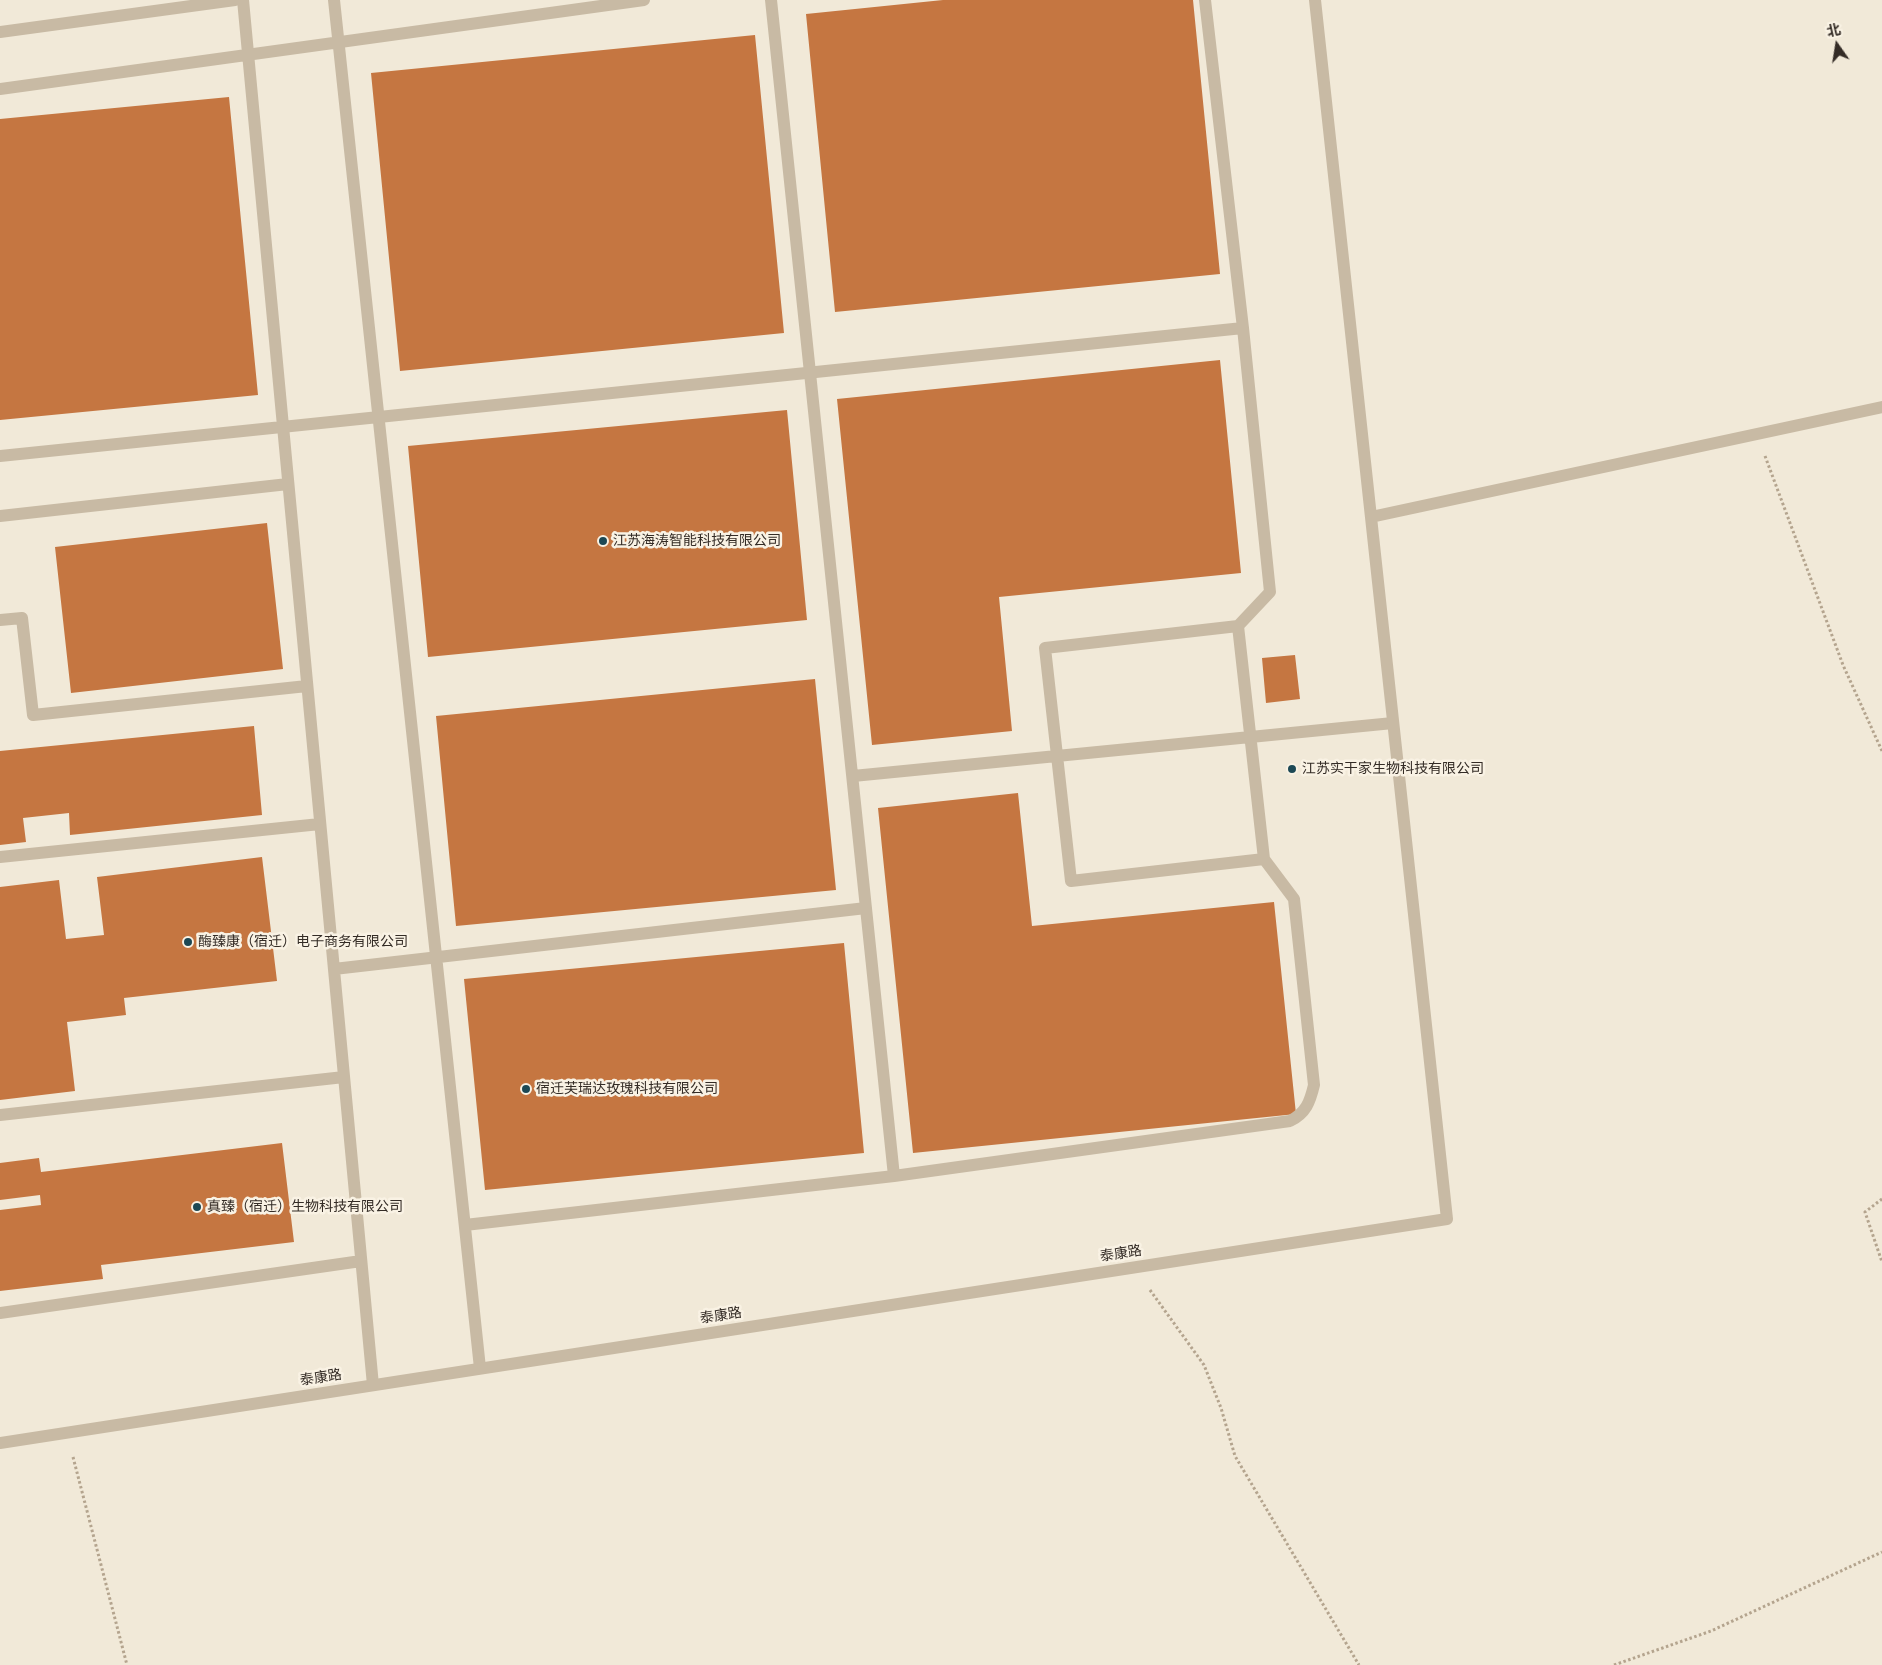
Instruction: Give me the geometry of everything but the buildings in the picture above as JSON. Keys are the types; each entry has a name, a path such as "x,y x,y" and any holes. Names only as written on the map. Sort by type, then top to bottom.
{"street":[{"path":"0,32 235,0"},
{"path":"243,0 373,1385"},
{"path":"334,0 480,1368"},
{"path":"0,89 644,0"},
{"path":"772,0 894,1176"},
{"path":"1205,0 1243,328 1270,592 1238,626 1045,648 1071,881 1264,858"},
{"path":"853,776 1393,724 1315,0"},
{"path":"0,456 1243,328"},
{"path":"1371,518 1882,406"},
{"path":"0,516 288,484"},
{"path":"0,620 22,618 33,715 307,686"},
{"path":"465,1225 894,1176 1271,1124 1290,1121 1300,1116 1310,1103 1314,1085 1294,899 1264,858 1238,626"},
{"name":"泰康路","path":"0,1443 1447,1219 1393,724"},
{"path":"0,857 320,824"},
{"path":"334,969 866,908"},
{"path":"0,1115 344,1077"},
{"path":"0,1313 361,1260"}],"path":[{"path":"1757,434 1843,665 1882,750"},
{"path":"1882,1199 1864,1212 1882,1262"},
{"path":"1134,1267 1204,1365 1221,1408 1235,1456 1359,1665"},
{"path":"66,1432 127,1665"},
{"path":"1614,1665 1711,1631 1882,1552"}],"place":[{"name":"江苏海涛智能科技有限公司","path":"603,541"},
{"name":"江苏实干家生物科技有限公司","path":"1292,769"},
{"name":"酶臻康（宿迁）电子商务有限公司","path":"188,942"},
{"name":"宿迁芙瑞达玫瑰科技有限公司","path":"526,1089"},
{"name":"真臻（宿迁）生物科技有限公司","path":"197,1207"}]}
